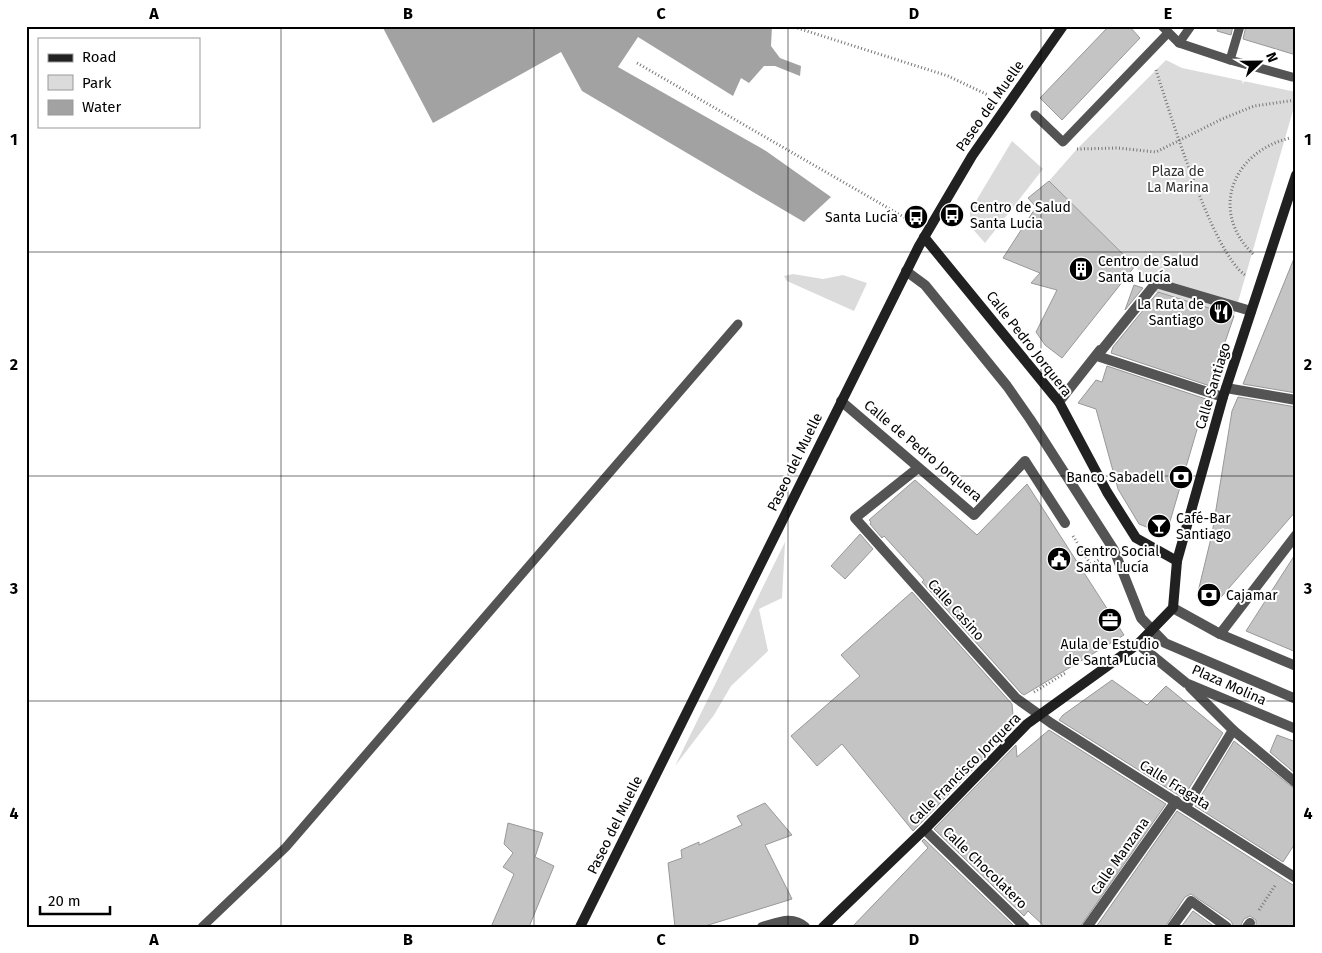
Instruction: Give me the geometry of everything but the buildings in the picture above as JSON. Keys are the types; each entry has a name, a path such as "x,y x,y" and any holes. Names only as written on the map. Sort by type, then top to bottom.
{"street":[{"name":"Paseo del Muelle","path":"580,927 924,237 972,156 1063,26"},
{"name":"Calle Santiago","path":"1173,608 1177,561 1224,392 1296,175"},
{"name":"Calle Pedro Jorquera","path":"924,237 1059,402 1107,492 1136,538 1177,561"},
{"path":"906,271 925,286 1007,386 1030,419 1114,550 1141,618 1164,643 1296,699"},
{"path":"1059,402 1156,281 1251,311"},
{"path":"1251,311 1156,283 1097,356 1224,392 1296,400"},
{"name":"Calle de Pedro Jorquera","path":"842,401 974,515 1026,462 1065,523"},
{"name":"Calle Casino","path":"918,468 855,518 1016,698 1040,715"},
{"path":"1220,634 1295,538"},
{"path":"1138,644 1153,631 1173,608 1220,634 1296,666"},
{"name":"Calle Francisco Jorquera","path":"823,927 925,830 1027,724 1138,644"},
{"name":"Plaza Molina","path":"1138,644 1186,683 1296,729"},
{"path":"1186,683 1233,730 1296,783"},
{"name":"Calle Fragata","path":"1040,715 1296,878"},
{"path":"1186,807 1233,730"},
{"name":"Calle Manzana","path":"1087,927 1176,801"},
{"name":"Calle Chocolatero","path":"925,830 1023,926"},
{"path":"1172,927 1191,901 1227,927"},
{"path":"762,927 786,920 800,922 805,927"}],"lane":[{"path":"1179,43 1191,26"},
{"path":"1230,60 1240,26"},
{"path":"1035,115 1063,142 1150,53 1165,30 1179,43 1230,60 1292,77"},
{"path":"202,927 286,847 738,324"}],"path":[{"path":"791,26 948,76 988,95"},
{"path":"1150,53 1180,140 1220,243 1231,262 1248,277"},
{"path":"637,63 909,220"},
{"path":"1063,142 1077,149 1118,148 1156,152 1222,119 1254,106 1296,100"},
{"path":"1255,255 1237,235 1231,217 1231,191 1240,168 1259,150 1290,138"},
{"path":"1065,523 1091,565"},
{"path":"1249,925 1285,871"}],"green space":[{"name":"Plaza de La Marina","path":"1166,60 1182,68 1296,92 1296,100 1234,316 1156,292 1135,266 1049,181 1077,149"},
{"path":"1012,141 1043,169 985,243 970,226 970,211"},
{"path":"793,274 823,279 843,275 867,283 854,311 787,281 784,276"},
{"path":"785,542 782,598 759,609 768,651 731,686 714,715 675,766"}],"water":[{"path":"382,26 772,26 771,46 780,58 801,66 800,76 775,66 764,66 749,83 741,78 733,96 638,37 618,67 766,151 831,197 804,222 582,91 561,52 433,123"}],"place":[{"name":"Centro de Salud Santa Lucia","path":"952,215"},
{"name":"Santa Lucía","path":"916,217"},
{"name":"Centro de Salud Santa Lucía","path":"1081,269"},
{"name":"La Ruta de Santiago","path":"1221,312"},
{"name":"Banco Sabadell","path":"1181,477"},
{"name":"Café-Bar Santiago","path":"1159,526"},
{"name":"Centro Social Santa Lucía","path":"1059,559"},
{"name":"Cajamar","path":"1209,595"},
{"name":"Aula de Estudio de Santa Lucia","path":"1110,620"}]}
